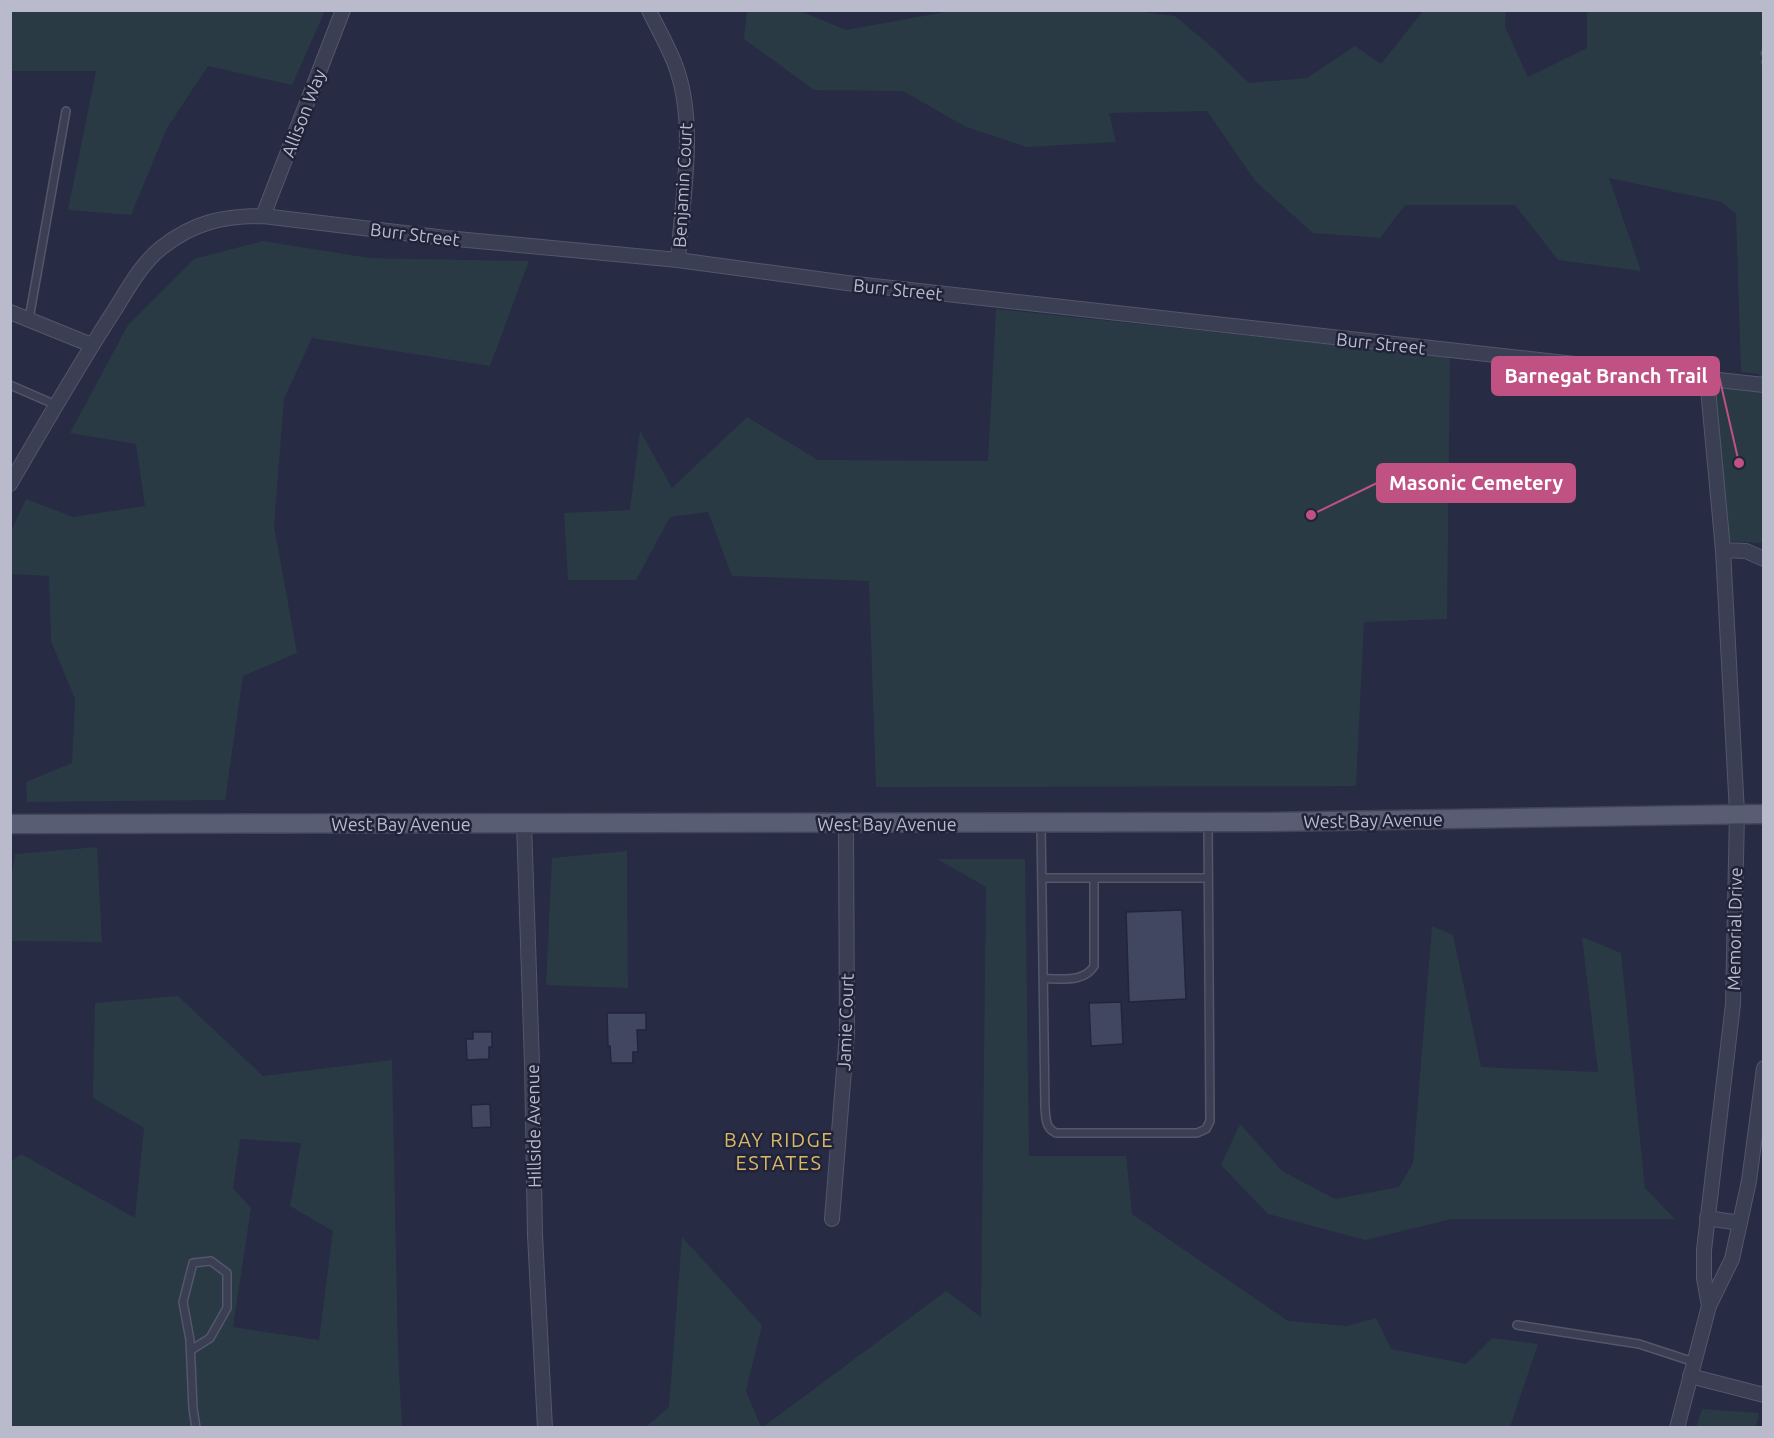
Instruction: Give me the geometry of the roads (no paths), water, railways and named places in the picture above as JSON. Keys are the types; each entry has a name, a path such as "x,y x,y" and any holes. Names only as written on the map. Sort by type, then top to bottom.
{"main road":[{"name":"West Bay Avenue","path":"10,824 1041,823 1764,814"}],"street":[{"name":"Allison Way","path":"263,216 343,10"},
{"name":"Benjamin Court","path":"649,10 678,72 685,105 687,143 678,260"},
{"name":"Burr Street","path":"10,484 90,347 142,266 161,248 186,232 205,222 233,216 263,216 446,238 678,260 847,283 1764,386"},
{"path":"10,312 89,344 90,347"},
{"name":"Memorial Drive","path":"1707,378 1723,550 1737,813 1733,1004 1704,1250 1704,1278 1709,1306"},
{"path":"1723,550 1746,551 1764,559"},
{"name":"Hillside Avenue","path":"524,823 533,1075 535,1235 545,1428"},
{"name":"Jamie Court","path":"832,1219 847,1033 846,824"},
{"name":"Memorial Drive","path":"1677,1428 1709,1306 1732,1259 1749,1181 1764,1068"},
{"path":"1707,1218 1740,1223"},
{"path":"1690,1376 1764,1395"}],"lane":[{"path":"29,319 66,111"},
{"path":"10,385 56,405"},
{"path":"1041,823 1046,1120 1050,1131 1160,1135 1197,1133 1206,1129 1210,1121 1208,822"},
{"path":"1042,878 1208,878"},
{"path":"1044,979 1081,977 1090,972 1094,966 1094,878"},
{"path":"191,1350 210,1338 227,1308 227,1273 212,1261 193,1263 183,1302 191,1350 196,1428"},
{"path":"1517,1325 1639,1344 1694,1362"}],"place":[{"name":"Barnegat Branch Trail","path":"1739,463"},
{"name":"Masonic Cemetery","path":"1311,515"}],"district":[{"name":"BAY RIDGE ESTATES","path":"779,1150"}]}
